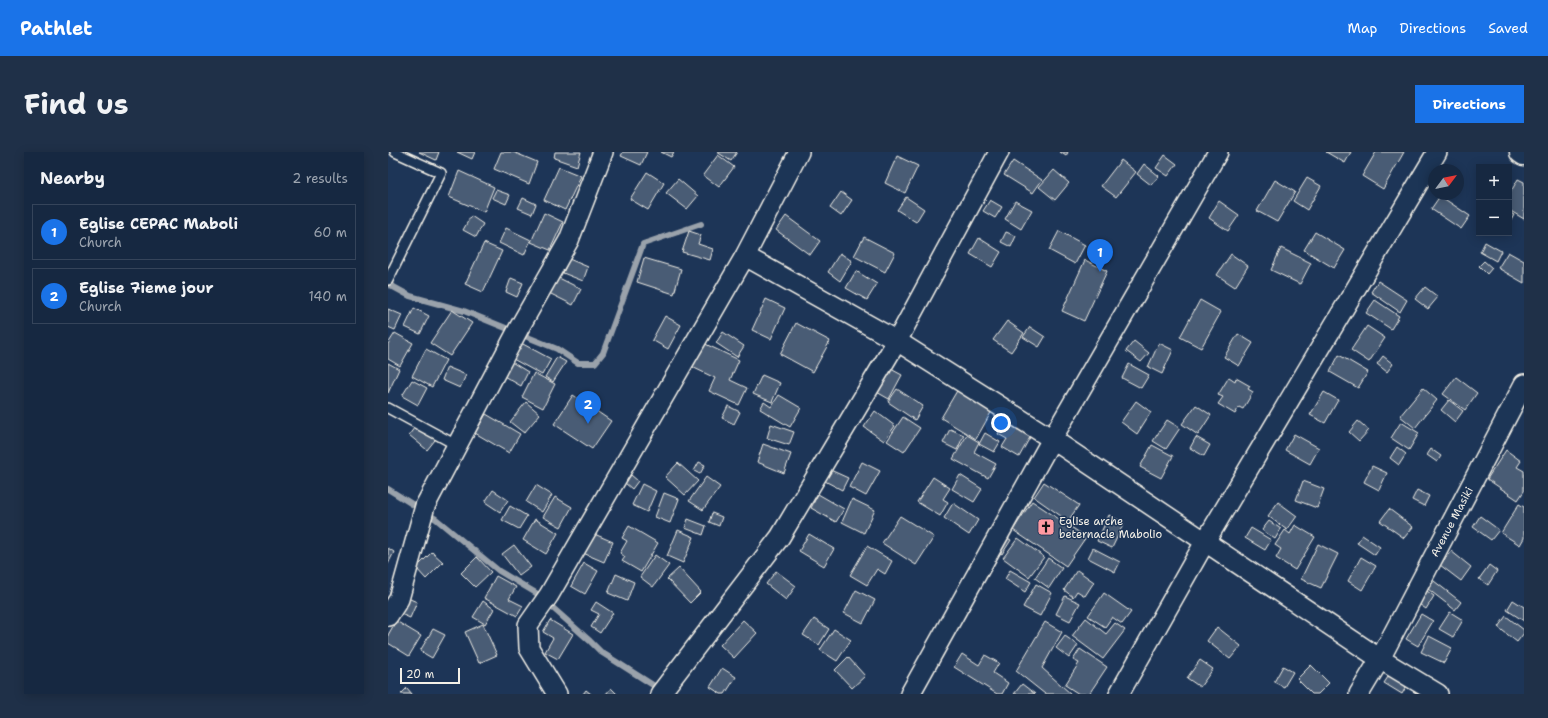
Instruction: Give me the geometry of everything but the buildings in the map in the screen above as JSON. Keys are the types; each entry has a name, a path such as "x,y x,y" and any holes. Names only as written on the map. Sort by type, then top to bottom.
{"street":[{"path":"388,616 399,599 423,512 518,331 569,240 603,152"},
{"path":"557,694 529,648 528,625 546,600 745,256 799,152"},
{"path":"662,690 780,537 897,341 999,152"},
{"path":"910,694 1052,439 1218,152"},
{"path":"1119,694 1205,542 1437,152"},
{"path":"745,256 897,341 1052,439 1380,659 1438,694"},
{"name":"Avenue Masiki","path":"1359,694 1380,659 1524,384"}],"lane":[{"path":"389,278 441,173 395,152"},
{"path":"388,408 458,446"}],"waterway":[{"path":"388,284 410,296 464,311 557,349 578,363 595,363 603,353 643,244 701,224"},
{"path":"388,489 436,519 499,571 536,593 601,652 660,691"}],"place":[{"name":"Eglise CEPAC Maboli","path":"1100,272"},
{"name":"Eglise 7ieme jour","path":"588,424"},
{"name":"Eglise arche beternacle Mabolio","path":"1046,527"}]}
